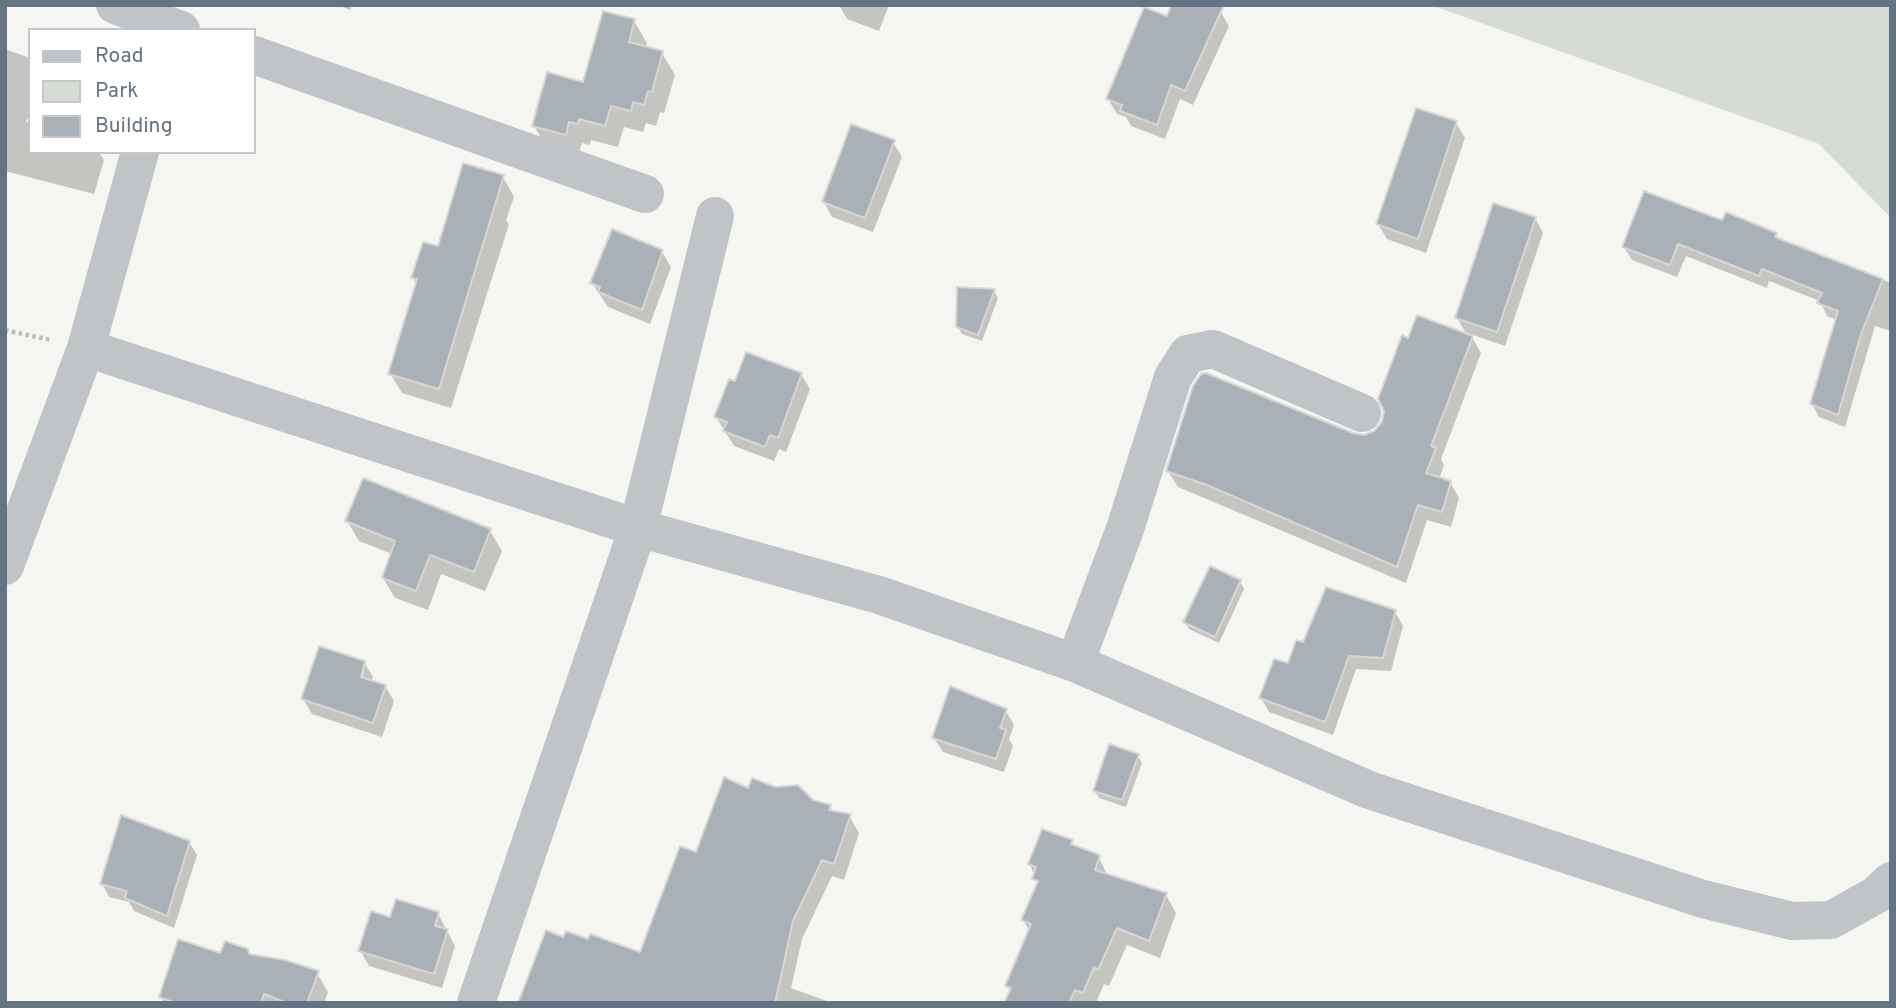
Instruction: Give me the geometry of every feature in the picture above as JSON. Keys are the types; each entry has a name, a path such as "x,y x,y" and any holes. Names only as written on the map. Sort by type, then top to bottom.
{"street":[{"path":"115,5 178,23"},
{"path":"256,56 645,194"},
{"path":"5,566 86,348 139,154"},
{"path":"476,1003 638,528 715,216"},
{"path":"86,348 638,528 879,595 1075,663 1369,790 1703,899 1792,921 1831,920 1876,895 1891,881"},
{"path":"1075,663 1125,529 1173,377 1188,354 1213,349 1362,413"}],"path":[{"path":"5,330 86,348"}],"green space":[{"path":"1431,5 1891,5 1891,218 1819,144"}],"building":[{"path":"1171,5 1224,5 1185,91 1171,85 1157,125 1120,111 1122,105 1106,99 1144,7 1167,16"},
{"path":"603,11 635,19 629,42 663,51 652,92 648,91 644,105 633,102 631,111 611,106 605,126 579,119 578,124 569,122 566,135 532,126 547,72 583,82"},
{"path":"1416,108 1457,121 1418,239 1376,224"},
{"path":"851,124 895,140 865,218 822,202"},
{"path":"463,163 504,175 439,389 388,374 417,279 411,278 423,242 438,246"},
{"path":"1644,191 1722,220 1726,212 1777,233 1775,237 1883,279 1861,334 1838,415 1810,404 1838,311 1817,303 1822,293 1762,269 1759,276 1678,244 1670,265 1622,247"},
{"path":"1493,203 1536,217 1497,332 1455,318"},
{"path":"612,229 663,250 642,310 598,292 600,287 590,283"},
{"path":"957,287 995,289 978,335 956,327"},
{"path":"1417,315 1473,336 1431,446 1436,448 1426,473 1451,481 1442,512 1418,505 1397,567 1207,485 1166,471 1193,386 1201,374 1206,373 1353,433 1364,435 1374,431 1382,422 1384,411 1378,399 1402,335 1408,338"},
{"path":"746,352 802,373 778,438 770,435 765,447 723,431 727,422 714,417 729,379 735,381"},
{"path":"363,478 491,529 474,572 430,555 416,591 382,578 395,541 345,521"},
{"path":"1210,566 1241,580 1215,637 1183,622"},
{"path":"1326,587 1396,610 1383,658 1349,656 1325,722 1259,698 1274,659 1288,663 1296,640 1303,642"},
{"path":"319,646 365,661 361,677 386,685 373,723 301,699"},
{"path":"950,686 1007,709 1000,728 1006,730 996,759 932,738"},
{"path":"1109,744 1139,754 1122,800 1093,791"},
{"path":"724,777 748,788 752,778 776,787 798,785 813,800 831,805 829,810 851,814 834,864 822,860 793,921 775,1003 518,1003 546,930 563,937 566,931 588,939 590,934 640,952 680,846 696,852"},
{"path":"121,815 190,841 167,916 125,898 127,891 100,884"},
{"path":"1042,829 1073,840 1071,844 1100,855 1095,870 1167,893 1149,941 1117,928 1098,970 1094,967 1083,993 1075,990 1069,1003 1004,1003 1011,988 1005,986 1031,924 1021,920 1038,881 1032,879 1036,867 1028,864"},
{"path":"396,899 439,912 435,926 448,929 434,974 358,951 371,911 390,917"},
{"path":"178,939 220,953 225,941 248,949 249,954 285,960 319,971 307,1003 287,1003 264,994 261,1003 176,1003 159,997"}]}
